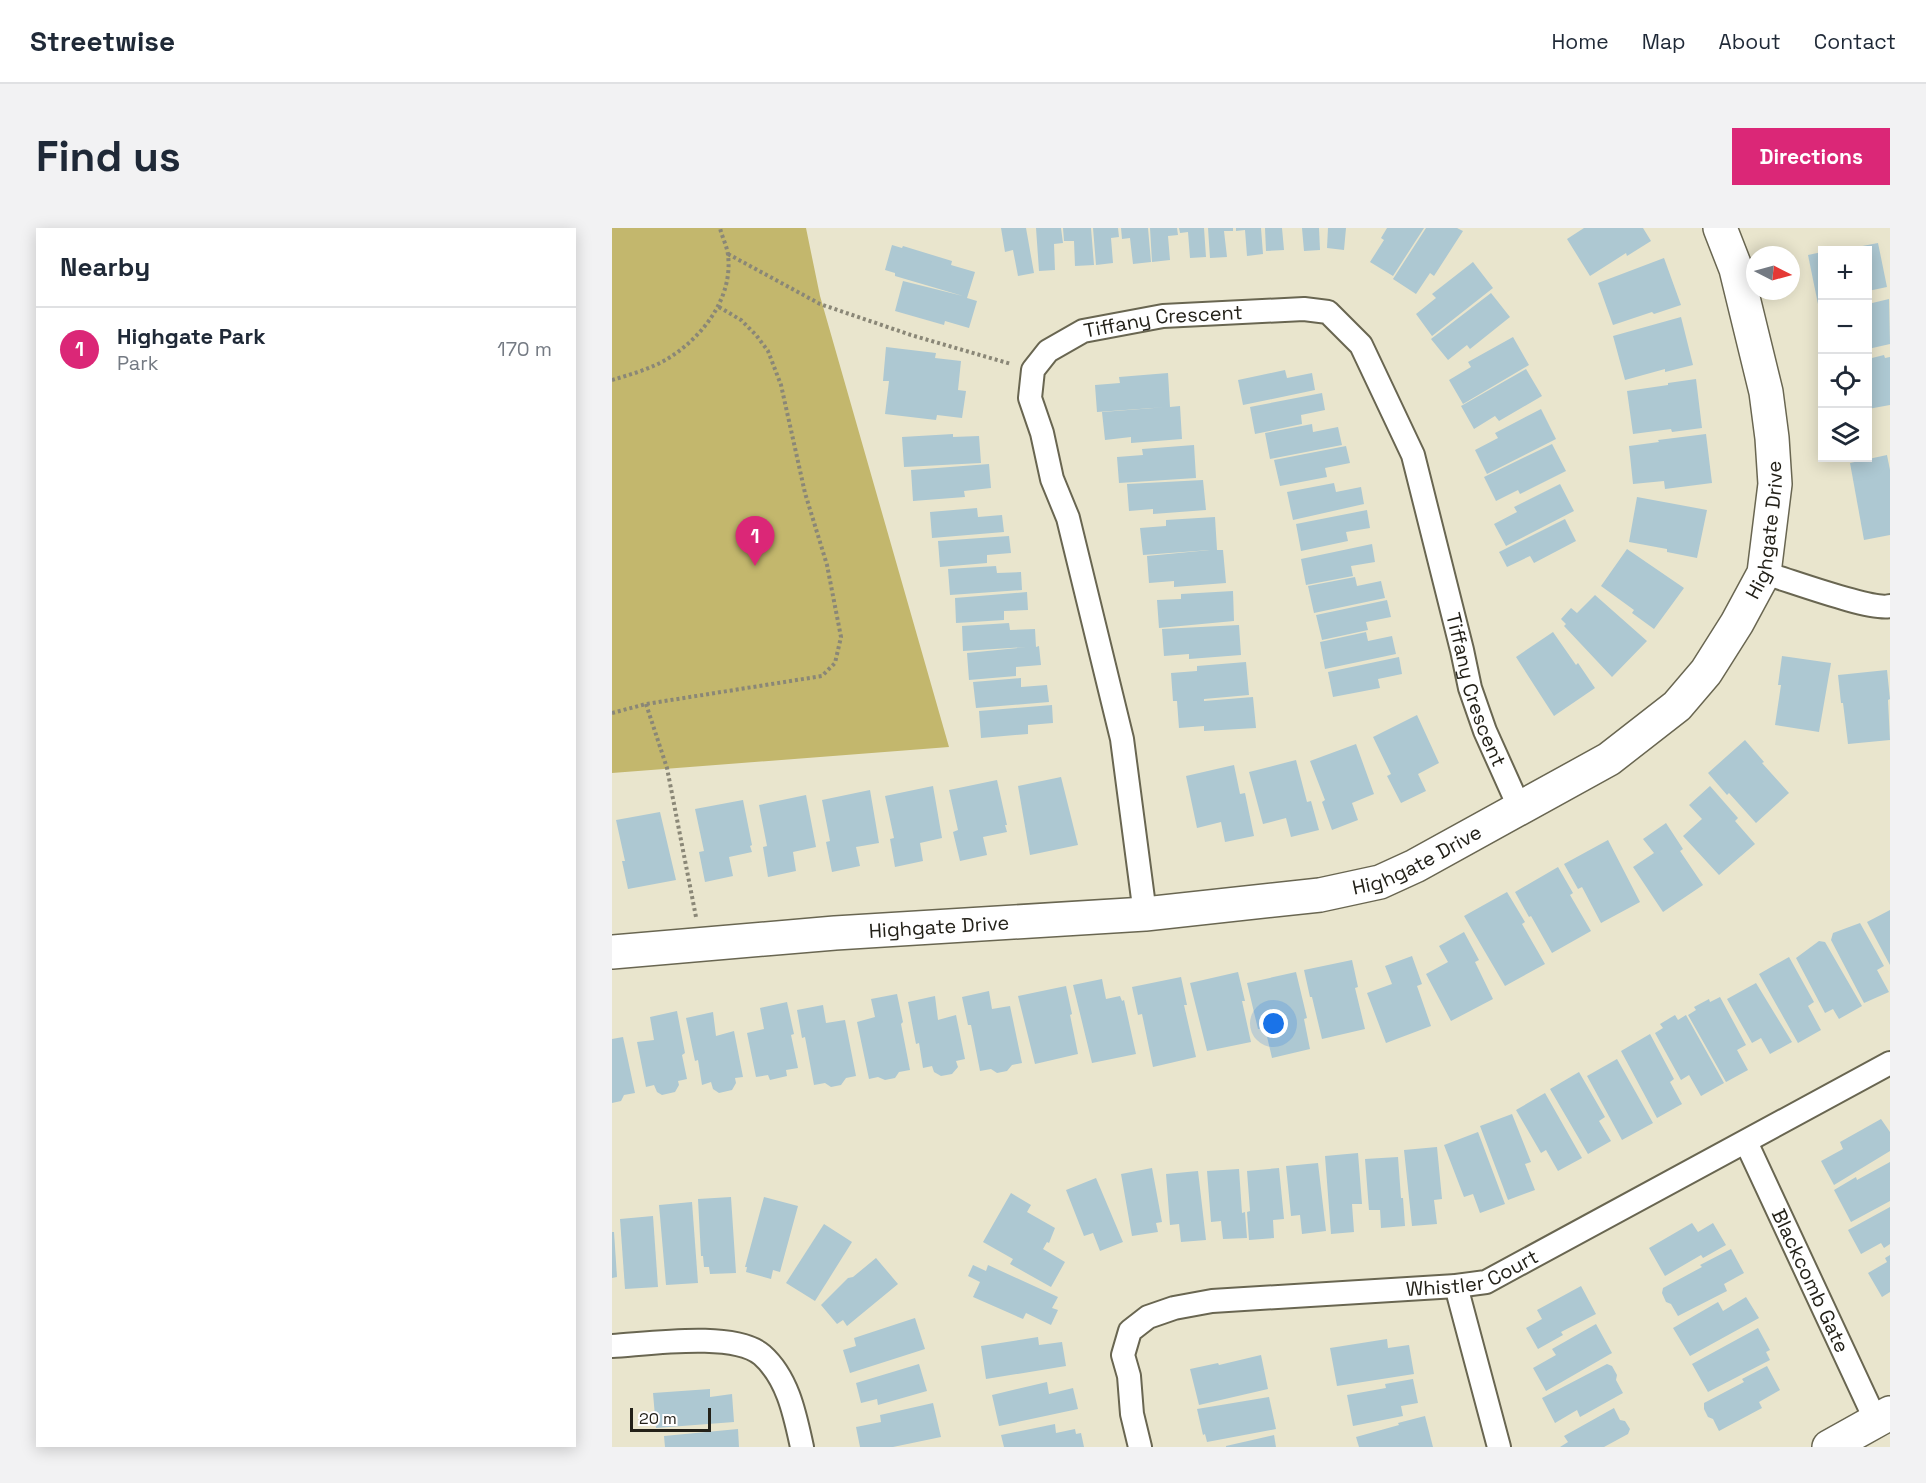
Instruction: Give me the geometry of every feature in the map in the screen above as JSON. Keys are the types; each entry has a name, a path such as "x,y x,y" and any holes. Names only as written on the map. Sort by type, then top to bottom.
{"street":[{"name":"Highgate Drive","path":"612,952 835,933 1145,914 1320,895 1380,882 1414,866 1609,759 1677,706 1706,672 1737,623 1764,573 1775,484 1772,438 1766,392 1736,269 1720,228"},
{"name":"Tiffany Crescent","path":"1033,370 1048,351 1083,331 1163,316 1304,309 1328,312 1361,345 1413,455 1470,688 1485,731 1520,809"},
{"path":"1033,370 1030,398 1042,433 1052,479 1068,518 1122,739 1145,914"},
{"path":"1764,573 1851,600 1882,608 1890,606"},
{"name":"Whistler Court","path":"1140,1447 1132,1414 1129,1376 1123,1355 1130,1331 1148,1317 1174,1308 1212,1300 1456,1286 1486,1281 1890,1063"},
{"name":"Blackcomb Gate","path":"1746,1142 1883,1417"},
{"path":"1456,1286 1499,1447"},
{"path":"612,1346 714,1341 742,1344 762,1355 779,1378 792,1404 802,1447"},
{"path":"1829,1447 1883,1417"}],"path":[{"path":"612,380 642,371 673,356 698,332 719,307 727,282 728,254 720,228"},
{"path":"728,254 820,304 911,335 1033,370"},
{"path":"612,713 646,704 822,676 835,663 839,651 841,638 835,602 805,493 781,385 768,351 756,335 741,320 719,307"},
{"path":"646,704 666,768 701,944"}],"shaded area":[{"path":"612,228 806,228 820,296 949,747 612,773"}],"building":[{"path":"1001,228 1026,228 1034,273 1018,276 1013,250 1005,252"},
{"path":"1036,228 1061,228 1063,243 1054,244 1055,270 1039,271"},
{"path":"1063,228 1091,228 1094,265 1075,266 1074,241 1064,241"},
{"path":"1093,228 1118,228 1119,237 1111,238 1113,263 1096,265"},
{"path":"1121,228 1148,228 1151,262 1133,264 1130,238 1122,239"},
{"path":"1150,228 1177,228 1178,235 1168,236 1170,260 1152,262"},
{"path":"1179,228 1204,228 1206,257 1190,258 1188,232 1180,233"},
{"path":"1208,228 1233,228 1233,231 1224,231 1227,257 1210,258"},
{"path":"1236,228 1261,228 1263,254 1247,256 1245,230 1236,231"},
{"path":"1265,228 1282,228 1284,250 1266,251"},
{"path":"1302,228 1319,228 1320,250 1304,251"},
{"path":"1328,228 1346,228 1344,250 1327,248"},
{"path":"1387,228 1424,228 1393,276 1370,262 1384,240 1381,238"},
{"path":"1426,228 1457,228 1463,231 1434,276 1430,273 1416,294 1393,279"},
{"path":"1584,228 1643,228 1651,241 1627,256 1626,253 1590,276 1567,239"},
{"path":"1878,243 1887,287 1872,290 1872,246 1862,246"},
{"path":"892,245 902,248 903,246 952,261 951,265 975,272 967,298 977,301 969,328 945,321 944,325 895,311 903,281 963,296 895,276 895,273 885,270"},
{"path":"1818,253 1818,304 1808,255"},
{"path":"1664,258 1681,305 1613,325 1598,283"},
{"path":"1473,262 1493,288 1432,336 1416,314 1436,298 1432,294"},
{"path":"1491,293 1510,317 1470,349 1467,345 1448,360 1431,339"},
{"path":"1889,299 1890,344 1872,348 1872,303"},
{"path":"1681,317 1693,365 1665,372 1665,369 1625,380 1613,336"},
{"path":"1513,337 1529,365 1463,404 1449,380 1471,367 1468,362"},
{"path":"886,347 936,353 935,358 961,361 958,390 966,391 962,418 937,415 936,420 885,414 889,381 883,381"},
{"path":"1884,355 1885,358 1890,357 1890,405 1872,408 1872,358"},
{"path":"1526,369 1542,396 1499,421 1495,416 1474,429 1461,406"},
{"path":"1285,370 1287,378 1312,373 1315,390 1243,405 1238,380"},
{"path":"1168,373 1170,407 1180,406 1182,439 1131,443 1131,437 1105,440 1102,412 1167,407 1097,412 1095,385 1120,383 1119,377"},
{"path":"1696,379 1702,428 1633,434 1627,391"},
{"path":"1322,393 1325,410 1301,415 1302,424 1255,434 1250,407"},
{"path":"1541,409 1556,439 1487,474 1475,450 1498,438 1495,433"},
{"path":"1312,424 1313,432 1338,427 1342,445 1270,459 1265,433"},
{"path":"953,434 953,437 979,436 981,463 904,467 902,437"},
{"path":"1706,434 1712,483 1665,489 1664,481 1633,484 1629,446"},
{"path":"1552,444 1566,471 1520,494 1518,490 1496,501 1484,477"},
{"path":"1194,445 1196,478 1119,483 1117,457 1143,455 1142,449"},
{"path":"1346,446 1350,463 1325,468 1327,477 1280,486 1274,460"},
{"path":"1887,455 1890,470 1890,535 1864,540 1850,463 1872,462 1872,458"},
{"path":"989,464 991,488 964,491 965,497 913,501 911,470"},
{"path":"1203,480 1206,510 1153,514 1153,509 1129,511 1127,484"},
{"path":"1334,483 1336,492 1361,487 1364,504 1293,520 1287,492"},
{"path":"1560,484 1574,511 1506,546 1494,524 1517,512 1514,507"},
{"path":"1637,497 1707,510 1697,558 1667,552 1667,549 1629,542"},
{"path":"977,508 978,517 1002,515 1004,532 932,538 930,512"},
{"path":"1367,510 1370,528 1346,532 1348,541 1301,551 1296,524"},
{"path":"1215,517 1217,550 1223,550 1226,583 1174,587 1174,581 1149,583 1147,556 1210,550 1143,555 1140,528 1166,526 1166,520"},
{"path":"1565,519 1576,541 1534,563 1530,556 1507,567 1499,552"},
{"path":"1009,536 1011,553 987,555 987,563 940,567 938,541"},
{"path":"1372,544 1375,562 1351,566 1353,576 1306,585 1301,559"},
{"path":"1627,549 1684,588 1654,629 1632,613 1634,610 1601,586"},
{"path":"996,566 997,573 1021,572 1022,590 950,595 948,569"},
{"path":"1355,577 1357,586 1381,581 1385,598 1314,613 1308,586"},
{"path":"1233,591 1234,621 1159,628 1157,600 1181,599 1181,594"},
{"path":"1027,592 1028,610 1004,611 1004,620 956,623 955,598"},
{"path":"1595,595 1647,641 1612,677 1564,626 1566,624 1561,619 1571,608 1577,613"},
{"path":"1387,600 1391,617 1366,622 1368,630 1322,640 1316,615"},
{"path":"1009,623 1010,630 1035,629 1036,647 1039,646 1041,665 1016,667 1016,676 969,680 967,653 1027,647 963,651 962,626"},
{"path":"1239,625 1241,655 1189,659 1189,654 1164,656 1162,629"},
{"path":"1366,632 1368,641 1392,636 1396,654 1325,669 1320,642"},
{"path":"1553,632 1595,688 1554,716 1516,657"},
{"path":"1782,656 1831,663 1819,732 1775,725 1781,685 1778,685"},
{"path":"1399,657 1402,674 1378,679 1380,688 1333,697 1328,672"},
{"path":"1246,662 1249,695 1204,699 1204,701 1253,697 1256,728 1204,731 1204,726 1179,728 1177,701 1173,701 1171,673 1197,671 1197,666"},
{"path":"1887,670 1890,740 1848,744 1838,675"},
{"path":"1021,678 1021,687 1047,685 1049,702 976,708 973,682"},
{"path":"1052,705 1053,723 1028,725 1028,734 981,738 979,711"},
{"path":"1417,715 1439,763 1418,774 1426,791 1401,803 1387,776 1391,774 1373,737"},
{"path":"1745,740 1789,793 1756,823 1708,773"},
{"path":"1356,744 1374,794 1352,803 1358,820 1332,830 1322,802 1325,800 1310,761"},
{"path":"1296,760 1307,802 1311,801 1319,830 1291,837 1286,818 1263,824 1249,772"},
{"path":"1234,765 1240,794 1245,793 1254,836 1225,842 1221,822 1197,828 1186,776"},
{"path":"1061,777 1078,845 1030,855 1018,786"},
{"path":"997,780 1007,832 983,837 987,855 960,861 953,832 958,830 949,790"},
{"path":"933,786 942,838 920,843 923,861 895,867 890,839 894,838 885,796"},
{"path":"1710,786 1738,818 1735,821 1755,844 1719,875 1683,836 1702,819 1689,805"},
{"path":"870,790 879,843 856,847 860,866 832,872 826,842 830,841 822,800"},
{"path":"806,795 816,847 793,852 796,871 768,877 763,847 767,846 759,805"},
{"path":"743,800 752,852 729,857 733,876 705,882 699,852 704,851 695,809"},
{"path":"660,812 676,880 628,889 622,861 625,861 616,820"},
{"path":"1666,823 1683,849 1680,851 1703,885 1663,912 1633,867 1654,853 1643,839"},
{"path":"1608,840 1640,902 1601,923 1582,887 1578,889 1564,864"},
{"path":"1558,867 1573,893 1570,895 1591,931 1552,953 1515,892"},
{"path":"1507,892 1525,922 1522,924 1545,964 1505,986 1464,916"},
{"path":"1890,910 1890,965 1867,922"},
{"path":"1860,923 1884,966 1877,970 1889,992 1864,1003 1831,940 1833,933"},
{"path":"1464,932 1479,960 1475,962 1493,999 1451,1021 1426,974 1448,962 1439,946"},
{"path":"1819,941 1825,942 1862,1006 1839,1019 1833,1009 1825,1013 1796,958"},
{"path":"1412,956 1422,984 1417,986 1431,1026 1386,1043 1367,993 1392,984 1385,966"},
{"path":"1789,957 1814,1002 1808,1006 1821,1030 1798,1043 1759,974"},
{"path":"1352,960 1358,987 1355,988 1365,1029 1322,1039 1304,970"},
{"path":"1238,972 1251,1042 1207,1051 1190,983"},
{"path":"1296,972 1307,1018 1304,1019 1310,1049 1272,1058 1265,1028 1258,1029 1247,983"},
{"path":"1181,977 1187,1005 1184,1005 1196,1057 1153,1067 1142,1014 1138,1015 1132,987"},
{"path":"1102,979 1106,999 1120,996 1122,1001 1124,1000 1136,1054 1092,1063 1073,985"},
{"path":"1756,983 1792,1042 1770,1054 1761,1038 1752,1043 1727,999"},
{"path":"1066,986 1078,1054 1035,1064 1018,996"},
{"path":"989,991 992,1009 1010,1006 1022,1063 1012,1065 1007,1071 997,1073 991,1069 980,1071 971,1025 968,1025 962,997"},
{"path":"897,994 910,1070 899,1072 895,1078 869,1079 857,1022 875,1017 871,999"},
{"path":"935,996 938,1020 956,1015 965,1059 956,1061 958,1067 952,1074 941,1076 934,1072 932,1066 923,1068 908,1002"},
{"path":"1720,997 1746,1045 1737,1050 1748,1070 1726,1082 1688,1015 1696,1010 1694,1007 1709,999 1710,1002"},
{"path":"787,1002 798,1068 786,1070 787,1076 770,1080 768,1075 756,1077 747,1033 764,1029 760,1008"},
{"path":"823,1005 826,1023 845,1020 856,1076 846,1078 841,1085 831,1087 825,1083 814,1085 805,1037 802,1038 797,1010"},
{"path":"677,1011 685,1053 682,1055 687,1079 678,1081 679,1085 675,1092 662,1095 657,1092 654,1085 646,1087 637,1042 654,1040 650,1017"},
{"path":"713,1012 716,1036 734,1031 743,1077 735,1078 736,1083 732,1090 719,1093 713,1089 711,1082 702,1085 698,1060 695,1061 686,1018"},
{"path":"1675,1015 1678,1020 1686,1015 1724,1083 1701,1096 1689,1075 1681,1080 1655,1033 1663,1028 1660,1024"},
{"path":"1650,1034 1674,1079 1670,1082 1682,1104 1657,1118 1621,1051"},
{"path":"623,1037 635,1093 624,1095 621,1101 612,1103 612,1039"},
{"path":"1617,1059 1653,1123 1622,1140 1587,1076"},
{"path":"1579,1072 1605,1117 1599,1121 1611,1141 1588,1154 1550,1089"},
{"path":"1545,1093 1582,1158 1558,1171 1546,1150 1541,1153 1516,1110"},
{"path":"1512,1114 1531,1162 1525,1164 1535,1190 1508,1200 1480,1126"},
{"path":"1881,1119 1890,1132 1890,1151 1834,1185 1821,1161 1843,1149 1840,1142"},
{"path":"1478,1132 1505,1204 1480,1213 1473,1194 1464,1197 1444,1145"},
{"path":"1437,1147 1442,1199 1434,1200 1437,1224 1412,1226 1404,1150"},
{"path":"1358,1153 1362,1204 1352,1204 1354,1232 1331,1234 1325,1156"},
{"path":"1398,1157 1405,1226 1381,1228 1380,1210 1369,1210 1365,1159"},
{"path":"1890,1162 1890,1201 1851,1222 1834,1190"},
{"path":"1318,1163 1326,1231 1302,1234 1300,1215 1291,1216 1286,1166"},
{"path":"1152,1168 1162,1222 1156,1223 1158,1232 1132,1236 1121,1174"},
{"path":"1279,1168 1284,1219 1273,1220 1274,1238 1249,1240 1247,1212 1250,1211 1247,1171"},
{"path":"1239,1169 1242,1213 1245,1212 1247,1238 1223,1239 1221,1221 1211,1222 1207,1171"},
{"path":"1198,1171 1206,1240 1181,1242 1179,1224 1170,1225 1166,1174"},
{"path":"1096,1178 1123,1242 1100,1251 1093,1233 1084,1236 1066,1190"},
{"path":"1011,1193 1031,1205 1027,1212 1055,1228 1049,1243 1047,1242 1043,1249 1065,1262 1051,1287 1010,1264 1013,1259 983,1242"},
{"path":"731,1197 736,1273 710,1274 709,1267 704,1267 703,1256 701,1256 698,1199"},
{"path":"764,1197 798,1206 780,1272 773,1270 771,1279 746,1272 747,1267 745,1267"},
{"path":"692,1202 698,1283 666,1285 659,1205"},
{"path":"1890,1207 1890,1244 1884,1248 1881,1243 1861,1254 1848,1230"},
{"path":"653,1216 658,1287 625,1289 620,1219"},
{"path":"1692,1223 1698,1232 1713,1223 1726,1245 1703,1258 1701,1255 1665,1276 1649,1248"},
{"path":"824,1224 852,1242 815,1301 786,1283"},
{"path":"612,1232 614,1232 617,1277 612,1278"},
{"path":"1731,1249 1744,1273 1724,1284 1727,1291 1678,1316 1671,1304 1666,1302 1662,1293 1663,1288"},
{"path":"1890,1255 1890,1292 1882,1297 1868,1273 1887,1262 1885,1258"},
{"path":"876,1258 898,1284 847,1326 843,1320 837,1324 821,1305 848,1278 853,1277"},
{"path":"973,1265 986,1271 988,1265 1058,1297 1052,1308 1058,1310 1051,1325 1026,1313 1023,1319 973,1297 980,1282 968,1276"},
{"path":"1581,1286 1596,1314 1561,1332 1563,1335 1538,1349 1526,1328 1542,1319 1537,1310"},
{"path":"1746,1297 1759,1318 1690,1356 1673,1328 1718,1302 1723,1311"},
{"path":"915,1318 925,1349 850,1373 843,1350 856,1346 854,1338"},
{"path":"1596,1324 1612,1353 1546,1391 1533,1368 1556,1355 1552,1349"},
{"path":"1758,1328 1770,1350 1766,1352 1770,1360 1708,1392 1692,1364"},
{"path":"1038,1337 1039,1345 1062,1342 1066,1366 986,1379 981,1346"},
{"path":"1387,1339 1388,1348 1409,1345 1414,1374 1337,1386 1330,1348"},
{"path":"1261,1355 1268,1389 1199,1405 1190,1369"},
{"path":"919,1364 927,1391 878,1405 877,1399 861,1403 856,1383"},
{"path":"1607,1364 1612,1366 1617,1375 1616,1380 1623,1393 1580,1417 1577,1410 1555,1423 1542,1398"},
{"path":"1767,1366 1780,1390 1759,1402 1762,1408 1719,1431 1713,1419 1708,1417 1704,1403 1744,1382 1742,1379"},
{"path":"1413,1379 1418,1403 1401,1406 1403,1416 1353,1426 1347,1395 1386,1388 1385,1384"},
{"path":"1047,1382 1049,1394 1073,1388 1078,1409 999,1426 992,1395"},
{"path":"710,1389 710,1397 732,1394 734,1422 656,1428 653,1393"},
{"path":"1269,1397 1276,1429 1207,1442 1197,1409"},
{"path":"933,1403 941,1437 893,1447 860,1447 856,1427 881,1422 880,1415"},
{"path":"1614,1408 1620,1420 1625,1421 1630,1429 1628,1434 1604,1447 1560,1447 1568,1442 1564,1436"},
{"path":"1425,1416 1433,1447 1359,1447 1356,1437"},
{"path":"1055,1424 1056,1433 1075,1429 1076,1434 1081,1433 1084,1447 1004,1447 1001,1435"},
{"path":"738,1429 739,1447 665,1447 664,1436"},
{"path":"1274,1435 1276,1447 1226,1447 1226,1446"}],"place":[{"name":"Highgate Park","path":"755,566"}]}
